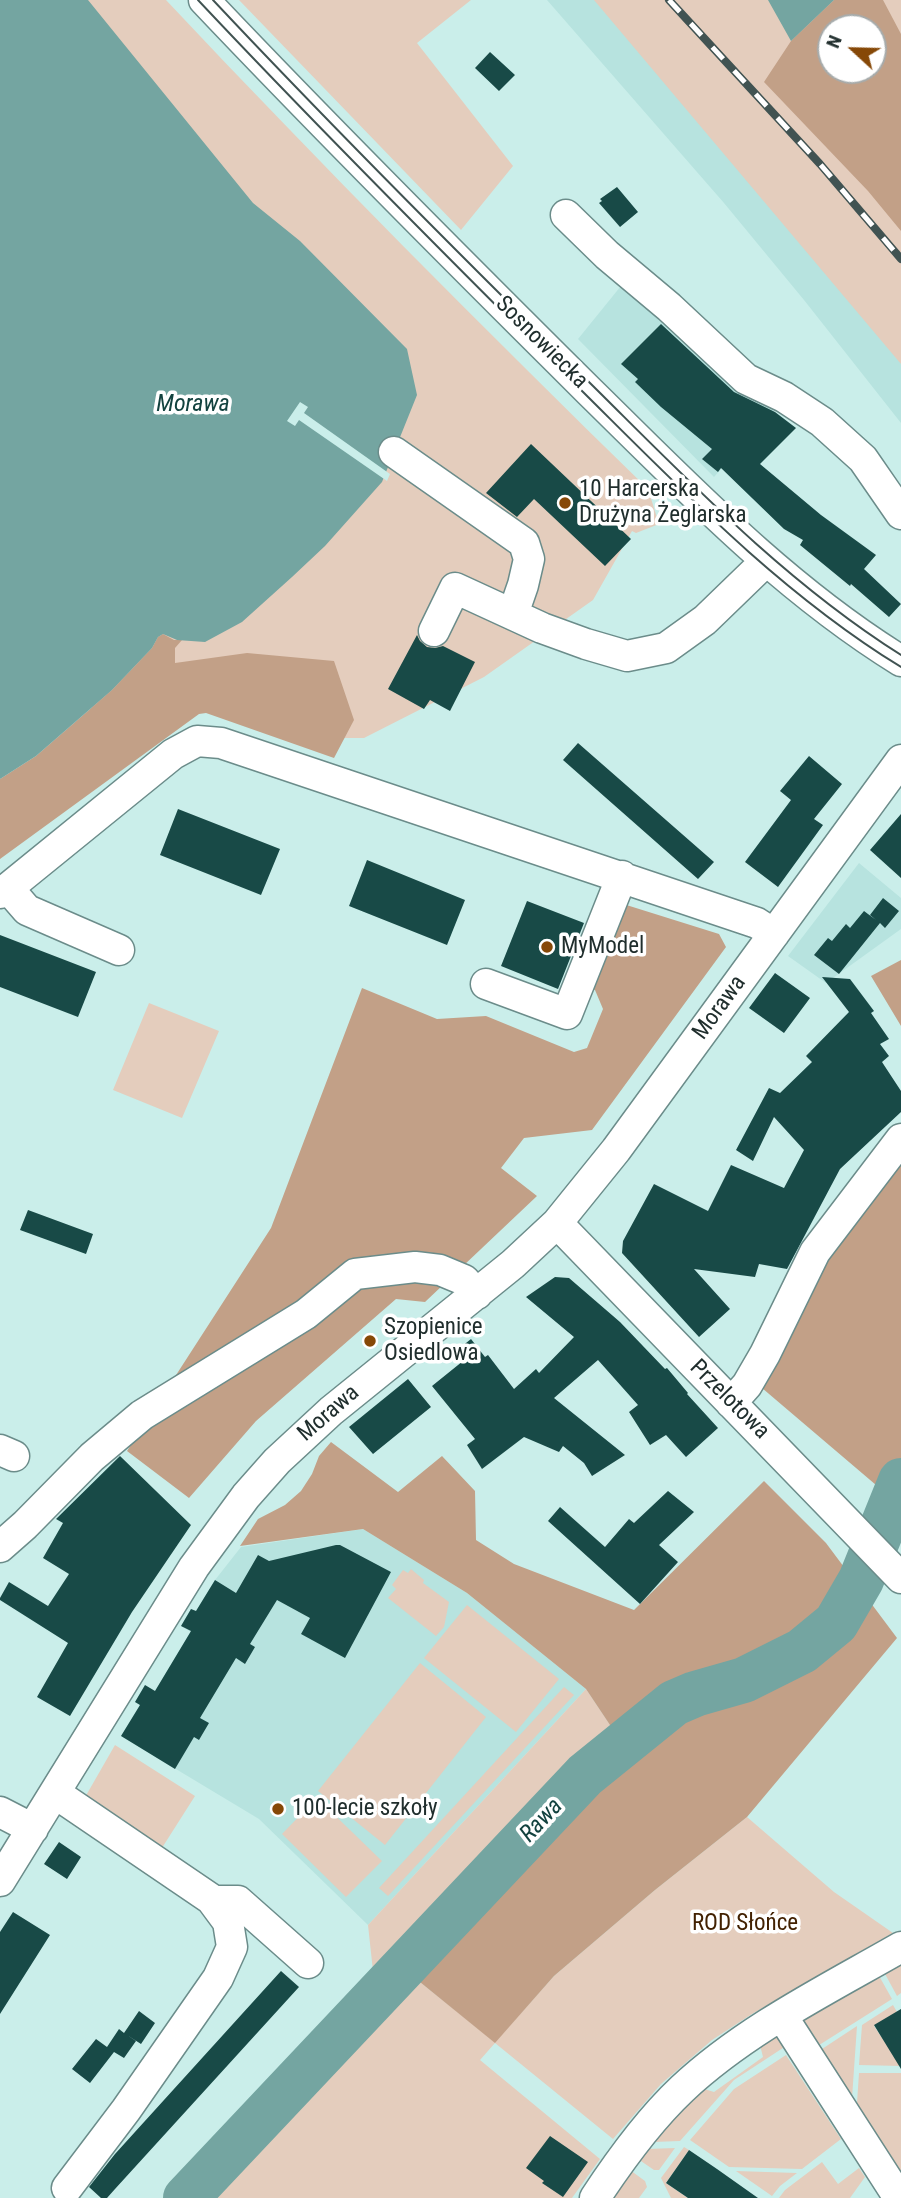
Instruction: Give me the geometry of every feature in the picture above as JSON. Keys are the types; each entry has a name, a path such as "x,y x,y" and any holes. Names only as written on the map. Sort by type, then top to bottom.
{"street":[{"name":"Sosnowiecka","path":"204,0 447,250 700,500 766,561 827,610 901,661"},
{"path":"566,215 607,256 668,307 746,379 784,397 822,422 863,458 901,514"},
{"path":"394,452 524,542 529,559 513,614"},
{"path":"433,631 455,588 586,644 627,656 653,651 666,648 705,620 766,561"},
{"path":"119,950 27,910 4,890 173,754 197,741 221,743 622,876 757,922 774,934"},
{"name":"Morawa","path":"0,1881 194,1567 253,1488 276,1461 331,1411 477,1294 557,1223 616,1150 901,760"},
{"path":"486,984 567,1014 622,876"},
{"path":"731,1403 747,1385 765,1354 815,1252 899,1144"},
{"name":"Przelotowa","path":"557,1223 897,1574"},
{"path":"0,1547 92,1457 142,1415 306,1314 355,1275 415,1267 440,1270 464,1280 477,1294"},
{"path":"55,1793 213,1901 228,1922 232,1947 218,1978 127,2110 67,2188"},
{"path":"0,1812 33,1829"},
{"path":"213,1901 238,1901 308,1963"},
{"path":"595,2198 651,2122 680,2090 723,2055 782,2016 901,1947"},
{"path":"782,2016 899,2198"}],"shaded area":[{"path":"547,0 628,0 901,332 901,423 724,203"},
{"path":"834,0 883,0 901,34 901,231 868,191 764,82 791,41 817,16 817,84 887,84 887,14 819,14"},
{"path":"625,281 775,408 714,477 578,339"},
{"path":"163,634 174,640 182,640 175,648 175,663 247,653 334,661 354,720 334,758 206,713 199,714 0,859 0,779 36,756 112,690"},
{"path":"859,863 901,898 901,929 826,983 788,956"},
{"path":"620,903 719,934 726,947 592,1130 524,1138 501,1168 537,1196 425,1302 396,1299 256,1421 189,1498 127,1451 271,1228 362,988 437,1019 486,1016 574,1052 587,1048 603,1009 595,990 587,987"},
{"path":"901,960 901,1026 871,976"},
{"path":"901,1146 901,1469 876,1485 762,1388 834,1248"},
{"path":"331,1442 398,1492 442,1456 475,1491 476,1540 514,1564 634,1610 764,1481 826,1543 897,1638 747,1817 655,1890 554,1976 495,2043 415,1978 630,1755 586,1689 467,1593 363,1529 240,1546 258,1519 285,1505 301,1491 319,1456"},
{"path":"363,1529 467,1593 586,1689 368,1925 259,1819 121,1736 140,1705 135,1702 145,1685 155,1691 191,1632 181,1626 191,1609 196,1611 215,1580 241,1547"}],"green space":[{"path":"0,0 166,0 404,247 648,489 659,524 636,533 632,531 593,600 484,677 364,738 299,738 193,707 98,752"},
{"path":"239,0 471,0 417,43 513,166 461,230"},
{"path":"594,0 901,0 901,364"},
{"path":"149,1003 219,1031 182,1118 113,1090"},
{"path":"901,1469 901,1517 876,1485"},
{"path":"411,1569 424,1580 423,1583 449,1602 444,1627 436,1636 388,1598 396,1589 392,1585 403,1570 408,1573"},
{"path":"467,1605 559,1679 516,1732 424,1658"},
{"path":"420,1663 486,1717 385,1845 318,1791"},
{"path":"564,1687 574,1695 388,1896 379,1888"},
{"name":"ROD Słońce","path":"586,1689 631,1756 415,1978 495,2042 554,1976 655,1890 747,1817 834,1892 893,1933 712,2040 661,2084 613,2139 495,2043 480,2060 600,2159 572,2198 164,2198 373,1971 368,1925"},
{"path":"115,1745 195,1796 160,1851 84,1799"},
{"path":"317,1798 382,1861 346,1897 282,1834"},
{"path":"901,1962 901,1993 897,1996 884,1972"},
{"path":"878,1974 892,1999 816,2047 803,2022 806,2017"},
{"path":"893,2005 897,2012 874,2026 901,2066 859,2065 862,2025"},
{"path":"857,2026 852,2098 822,2049"},
{"path":"774,2037 781,2037 789,2044 734,2080 680,2141 653,2142 701,2088 714,2092 763,2057 760,2045"},
{"path":"786,2055 841,2139 802,2169 729,2167 690,2140 734,2089"},
{"path":"859,2073 901,2073 901,2174 857,2103"},
{"path":"684,2147 689,2150 666,2183 688,2198 671,2198 661,2178"},
{"path":"675,2148 659,2170 654,2170 638,2159 647,2149"},
{"path":"822,2162 838,2184 859,2168 865,2177 850,2198 779,2198 785,2190"},
{"path":"630,2170 645,2181 647,2187 639,2198 611,2198"},
{"path":"736,2171 797,2173 772,2196"}],"water":[{"name":"Morawa","path":"0,0 88,0 253,203 300,241 407,349 417,395 382,482 325,546 292,577 242,622 205,642 177,640 163,634 158,637 152,648 112,690 36,756 0,779"},
{"path":"768,0 834,0 817,14 791,41"}],"pier":[{"path":"300,402 308,407 304,413 390,474 387,481 299,420 295,426 287,421"}],"building":[{"path":"490,52 515,75 499,91 475,68"},
{"path":"617,187 638,212 620,227 599,203 602,201 600,199"},
{"path":"661,324 734,392 775,412 796,428 760,464 821,515 876,555 864,569 901,604 889,617 800,545 803,540 784,529 721,468 718,472 702,459 712,449 635,382 638,379 621,364"},
{"name":"10 Harcerska Drużyna Żeglarska","path":"531,444 631,539 605,566 534,499 517,517 486,493"},
{"path":"417,635 427,647 443,646 475,662 450,711 430,700 424,709 388,689"},
{"path":"578,743 714,862 698,879 563,760"},
{"path":"809,756 842,784 814,819 823,825 778,887 745,862 791,800 780,791"},
{"path":"178,809 280,849 261,895 160,855"},
{"path":"901,814 901,878 870,850"},
{"path":"367,860 465,900 447,945 349,906"},
{"path":"883,898 899,911 885,928 880,923 839,974 814,955 828,938 832,941 846,924 850,928 864,911 876,920 870,915"},
{"name":"MyModel","path":"527,901 584,923 558,989 501,966"},
{"path":"0,935 96,972 78,1017 0,987"},
{"path":"775,973 810,998 784,1033 749,1008"},
{"path":"822,977 850,979 874,1011 871,1013 889,1039 880,1044 889,1056 882,1062 901,1091 901,1112 840,1169 787,1269 759,1264 755,1277 694,1269 730,1309 699,1337 622,1253 623,1241 654,1184 708,1211 731,1165 784,1188 804,1150 774,1117 753,1161 736,1150 769,1088 780,1093 812,1062 806,1056 849,1012"},
{"path":"28,1210 93,1234 86,1254 20,1230"},
{"path":"555,1277 569,1278 620,1322 665,1369 667,1368 718,1428 686,1457 666,1435 650,1445 629,1412 638,1405 598,1360 554,1398 625,1455 592,1476 584,1463 563,1446 559,1452 524,1437 482,1469 467,1445 475,1439 432,1386 463,1361 456,1351 471,1339 485,1357 488,1355 514,1389 536,1369 539,1373 574,1337 526,1297"},
{"path":"408,1379 431,1407 373,1454 349,1427"},
{"path":"120,1456 191,1525 132,1612 70,1716 37,1697 68,1643 0,1598 9,1582 48,1606 69,1574 43,1558 63,1523 56,1519"},
{"path":"668,1491 694,1512 659,1545 678,1562 640,1604 548,1521 560,1507 605,1547 629,1519 634,1523"},
{"path":"336,1545 391,1572 345,1658 301,1634 310,1618 277,1600 250,1644 255,1647 245,1664 236,1658 200,1718 209,1723 199,1740 194,1737 175,1769 121,1736 140,1705 135,1702 145,1685 155,1691 191,1631 181,1626 191,1609 196,1611 215,1580 236,1593 258,1555 269,1561"},
{"path":"59,1842 81,1857 67,1879 44,1864"},
{"path":"13,1912 50,1935 0,2014 0,1932"},
{"path":"281,1971 299,1987 107,2198 101,2198 89,2187 115,2154"},
{"path":"901,2009 901,2069 874,2025"},
{"path":"139,2011 155,2023 141,2044 127,2035 136,2041 124,2058 114,2052 90,2083 72,2069 96,2039 107,2047 119,2029 124,2033"},
{"path":"550,2136 588,2162 563,2197 526,2168"},
{"path":"689,2150 758,2198 688,2198 666,2183"}],"waterway":[{"name":"Rawa","path":"186,2198 585,1775 674,1703 744,1680 802,1651 836,1623 861,1580 901,1481"}],"tram line":[{"path":"198,0 387,196 693,500 813,606 901,667"},
{"path":"213,0 400,194 701,493 817,595 901,655"}],"railway":[{"path":"669,0 820,164 901,259"}],"place":[{"name":"10 Harcerska Drużyna Żeglarska","path":"565,503"},
{"name":"MyModel","path":"547,947"},
{"name":"Szopienice Osiedlowa","path":"370,1341"},
{"name":"100-lecie szkoły","path":"278,1809"}]}
